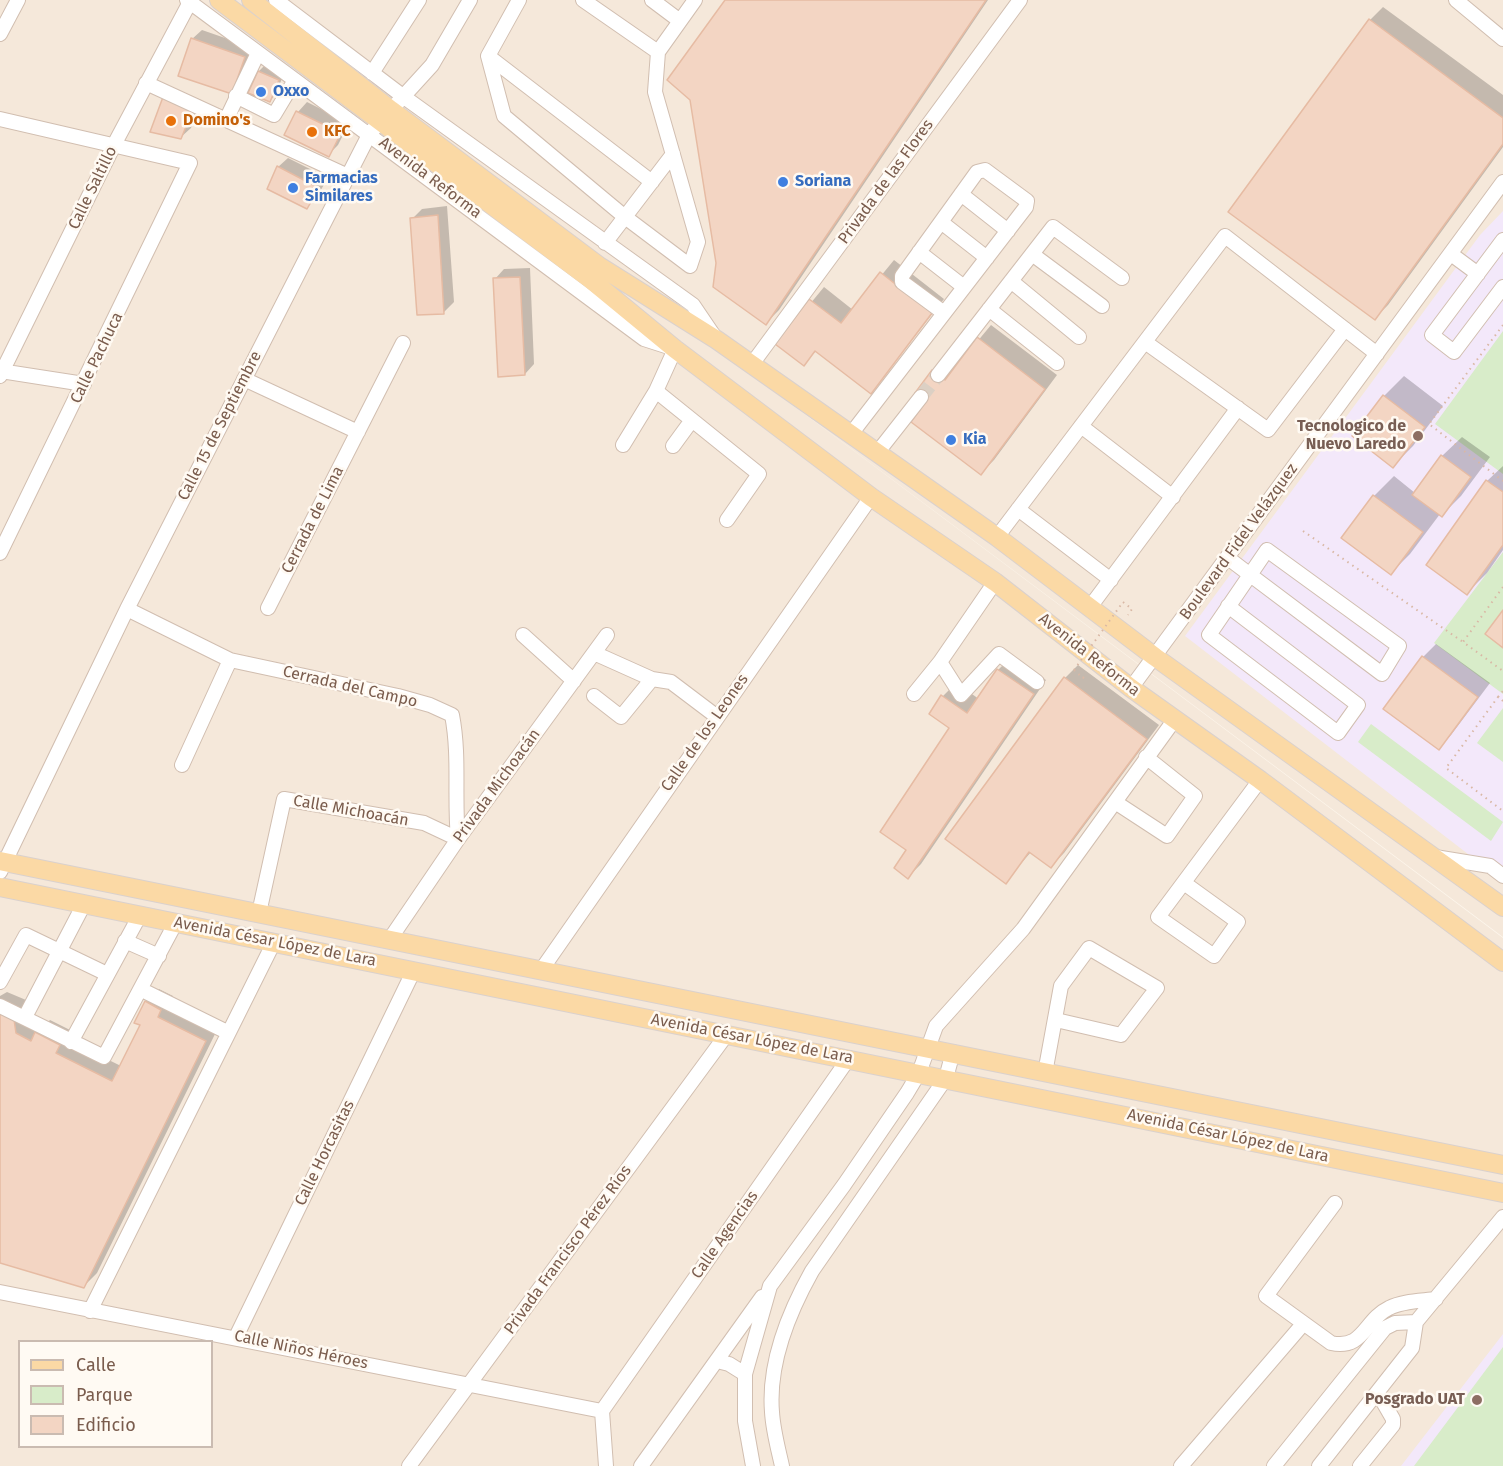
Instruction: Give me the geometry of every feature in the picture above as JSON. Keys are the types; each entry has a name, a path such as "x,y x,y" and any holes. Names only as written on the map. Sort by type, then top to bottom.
{"main road":[{"name":"Avenida Reforma","path":"219,0 599,266 752,364 997,537 1155,657 1503,907"},
{"name":"Avenida Reforma","path":"250,0 386,116 675,349 871,497 995,582 1131,688 1260,780 1503,962"},
{"name":"Avenida César López de Lara","path":"1,864 542,969 1503,1166"},
{"name":"Avenida César López de Lara","path":"0,887 919,1072 1503,1193"}],"street":[{"path":"0,34 18,0"},
{"name":"Avenida Reforma","path":"276,0 372,73 386,116"},
{"path":"372,73 419,0"},
{"name":"Calle 15 de Septiembre","path":"1,864 127,609 348,176 386,116 432,65 470,0"},
{"path":"519,0 488,56 504,116 625,217 690,266 698,242 655,92 658,52 695,0"},
{"path":"583,0 658,52"},
{"path":"652,0 680,21"},
{"name":"Privada de las Flores","path":"752,364 1020,0"},
{"path":"1456,0 1503,39"},
{"name":"Avenida Reforma","path":"188,1 295,80 386,116 605,243 693,305 717,340"},
{"name":"Calle Saltillo","path":"1,373 188,1"},
{"path":"226,120 258,53"},
{"path":"488,56 652,182"},
{"path":"236,96 274,115 295,80"},
{"path":"146,83 348,176"},
{"path":"0,119 115,143"},
{"name":"Calle Pachuca","path":"0,553 190,163 115,143"},
{"path":"605,243 673,154"},
{"path":"851,434 1026,207 1027,201 985,170 977,172 902,276 902,282 944,313"},
{"name":"Boulevard Fidel Velázquez","path":"1131,688 1501,187"},
{"path":"961,194 1008,231"},
{"path":"941,222 987,258"},
{"path":"938,375 1053,227 1122,278"},
{"path":"997,537 1225,236 1377,354"},
{"path":"1503,240 1432,335 1454,352 1503,287"},
{"path":"919,252 964,287"},
{"path":"1032,254 1102,306"},
{"path":"1451,254 1478,274"},
{"path":"1011,281 1079,336"},
{"path":"989,309 1057,363"},
{"path":"1145,342 1268,430 1345,329"},
{"name":"Cerrada de Lima","path":"268,608 403,342"},
{"path":"623,445 656,391 675,349"},
{"path":"1,373 84,384"},
{"path":"244,379 358,432"},
{"path":"656,391 759,474 727,520"},
{"path":"877,453 921,397"},
{"path":"1090,608 1238,408"},
{"path":"673,446 692,420"},
{"path":"1081,426 1173,497"},
{"name":"Calle de los Leones","path":"542,969 716,716 871,497"},
{"path":"1018,509 1112,580"},
{"path":"1228,558 1249,574 1382,674 1399,646 1267,550 1249,574 1228,606 1209,635 1338,733 1358,705 1228,606"},
{"path":"914,693 940,662 995,582"},
{"name":"Cerrada del Campo","path":"127,609 230,660 398,696 430,705 452,715 455,733 455,802 458,839"},
{"path":"523,635 574,681"},
{"name":"Privada Michoacán","path":"390,939 458,839 607,635"},
{"path":"594,652 652,679 671,682 716,716"},
{"path":"940,662 961,695 999,654 1037,682"},
{"path":"182,765 230,660"},
{"path":"594,696 621,717 652,679"},
{"path":"641,1466 844,1185 919,1072 936,1026 1023,929 1175,719"},
{"path":"1115,802 1167,836 1195,796 1146,758"},
{"path":"1184,883 1238,922 1214,956 1158,917 1260,780"},
{"name":"Calle Michoacán","path":"259,913 284,799 424,823 458,839"},
{"path":"1435,857 1490,866 1503,876"},
{"path":"25,1017 84,904"},
{"path":"71,1042 140,915"},
{"path":"0,1006 100,1056 107,1055 176,922"},
{"path":"0,982 26,935 107,974"},
{"path":"126,942 159,957"},
{"path":"90,1311 227,1032 274,942"},
{"path":"1045,1073 1061,986 1089,948 1157,988 1121,1035 1056,1020"},
{"name":"Calle Horcasitas","path":"236,1336 414,970"},
{"path":"142,990 227,1032"},
{"name":"Privada Francisco Pérez Ríos","path":"409,1466 727,1034"},
{"path":"782,1466 772,1404 773,1381 787,1324 795,1302 812,1271 945,1078 953,1052"},
{"name":"Calle Agencias","path":"602,1411 849,1058"},
{"path":"844,1185 862,1199"},
{"path":"1335,1203 1266,1296 1331,1343 1343,1346 1353,1343 1387,1308 1436,1299"},
{"path":"1319,1466 1412,1348 1416,1322 1503,1217"},
{"path":"753,1466 745,1421 745,1374 770,1286"},
{"name":"Calle Niños Héroes","path":"0,1292 90,1311 236,1336 602,1411"},
{"path":"1274,1466 1385,1328 1395,1323 1416,1322"},
{"path":"1181,1466 1303,1324"},
{"path":"717,1361 729,1364 745,1374"},
{"path":"1360,1466 1393,1425 1393,1419 1378,1393"},
{"path":"602,1411 606,1466"}],"path":[{"path":"1503,325 1429,424 1503,481"},
{"path":"1303,531 1503,671"},
{"path":"1463,642 1503,587"},
{"path":"1085,675 1083,678 1074,670 1123,602 1132,609 1127,616"},
{"path":"1503,691 1446,768 1503,811"},
{"path":"1498,697 1503,701"}],"shaded area":[{"path":"0,0 1503,0 1503,937 646,295 1503,938 1503,1466 0,1466"},
{"name":"Tecnologico de Nuevo Laredo","path":"1503,211 1503,881 1185,636 1480,235"},
{"name":"Posgrado UAT","path":"1503,1334 1503,1466 1401,1466"}],"green space":[{"path":"1503,331 1503,474 1435,424"},
{"path":"1503,552 1503,694 1434,643"},
{"path":"1503,708 1503,762 1477,743"},
{"path":"1371,724 1503,822 1491,841 1358,742"},
{"name":"Posgrado UAT","path":"1503,1347 1503,1466 1414,1466"}],"building":[{"name":"Soriana","path":"725,0 986,0 766,325 713,287 716,263 690,100 667,80"},
{"path":"1369,19 1503,118 1503,144 1375,320 1228,212"},
{"path":"191,38 245,57 232,94 178,76"},
{"path":"258,71 279,80 270,102 248,93"},
{"name":"Domino's","path":"163,97 193,109 181,139 150,132"},
{"path":"296,111 341,133 329,157 284,135"},
{"name":"Farmacias Similares","path":"277,166 319,188 307,209 267,189"},
{"path":"438,215 444,314 417,315 410,218"},
{"path":"880,272 932,313 871,394 815,351 804,366 775,344 809,299 841,323"},
{"path":"520,277 525,375 498,377 493,278"},
{"path":"977,337 1045,389 981,475 911,422 926,401 915,393 932,370 945,380"},
{"path":"1383,395 1425,427 1393,468 1352,436"},
{"path":"1441,455 1471,477 1442,517 1412,495"},
{"path":"1486,480 1503,492 1503,545 1467,595 1426,565"},
{"path":"1373,495 1423,532 1391,575 1341,538"},
{"path":"1503,610 1503,648 1485,634"},
{"path":"1422,656 1478,697 1439,750 1383,709"},
{"path":"997,669 1034,694 908,879 894,868 906,850 880,832 949,728 929,714 941,695 967,713"},
{"path":"1064,677 1147,739 1051,868 1029,852 1006,884 945,839"},
{"path":"145,1001 161,1010 158,1017 206,1041 84,1288 0,1263 0,1007 13,1013 16,1033 31,1041 35,1032 60,1045 56,1053 112,1081 140,1025 134,1023"}],"tunnel":[{"path":"921,397 938,375"}],"place":[{"name":"Oxxo","path":"261,92"},
{"name":"Domino's","path":"171,121"},
{"name":"KFC","path":"312,132"},
{"name":"Soriana","path":"783,182"},
{"name":"Farmacias Similares","path":"293,188"},
{"name":"Tecnologico de Nuevo Laredo","path":"1418,436"},
{"name":"Kia","path":"951,440"},
{"name":"Posgrado UAT","path":"1477,1400"}]}
